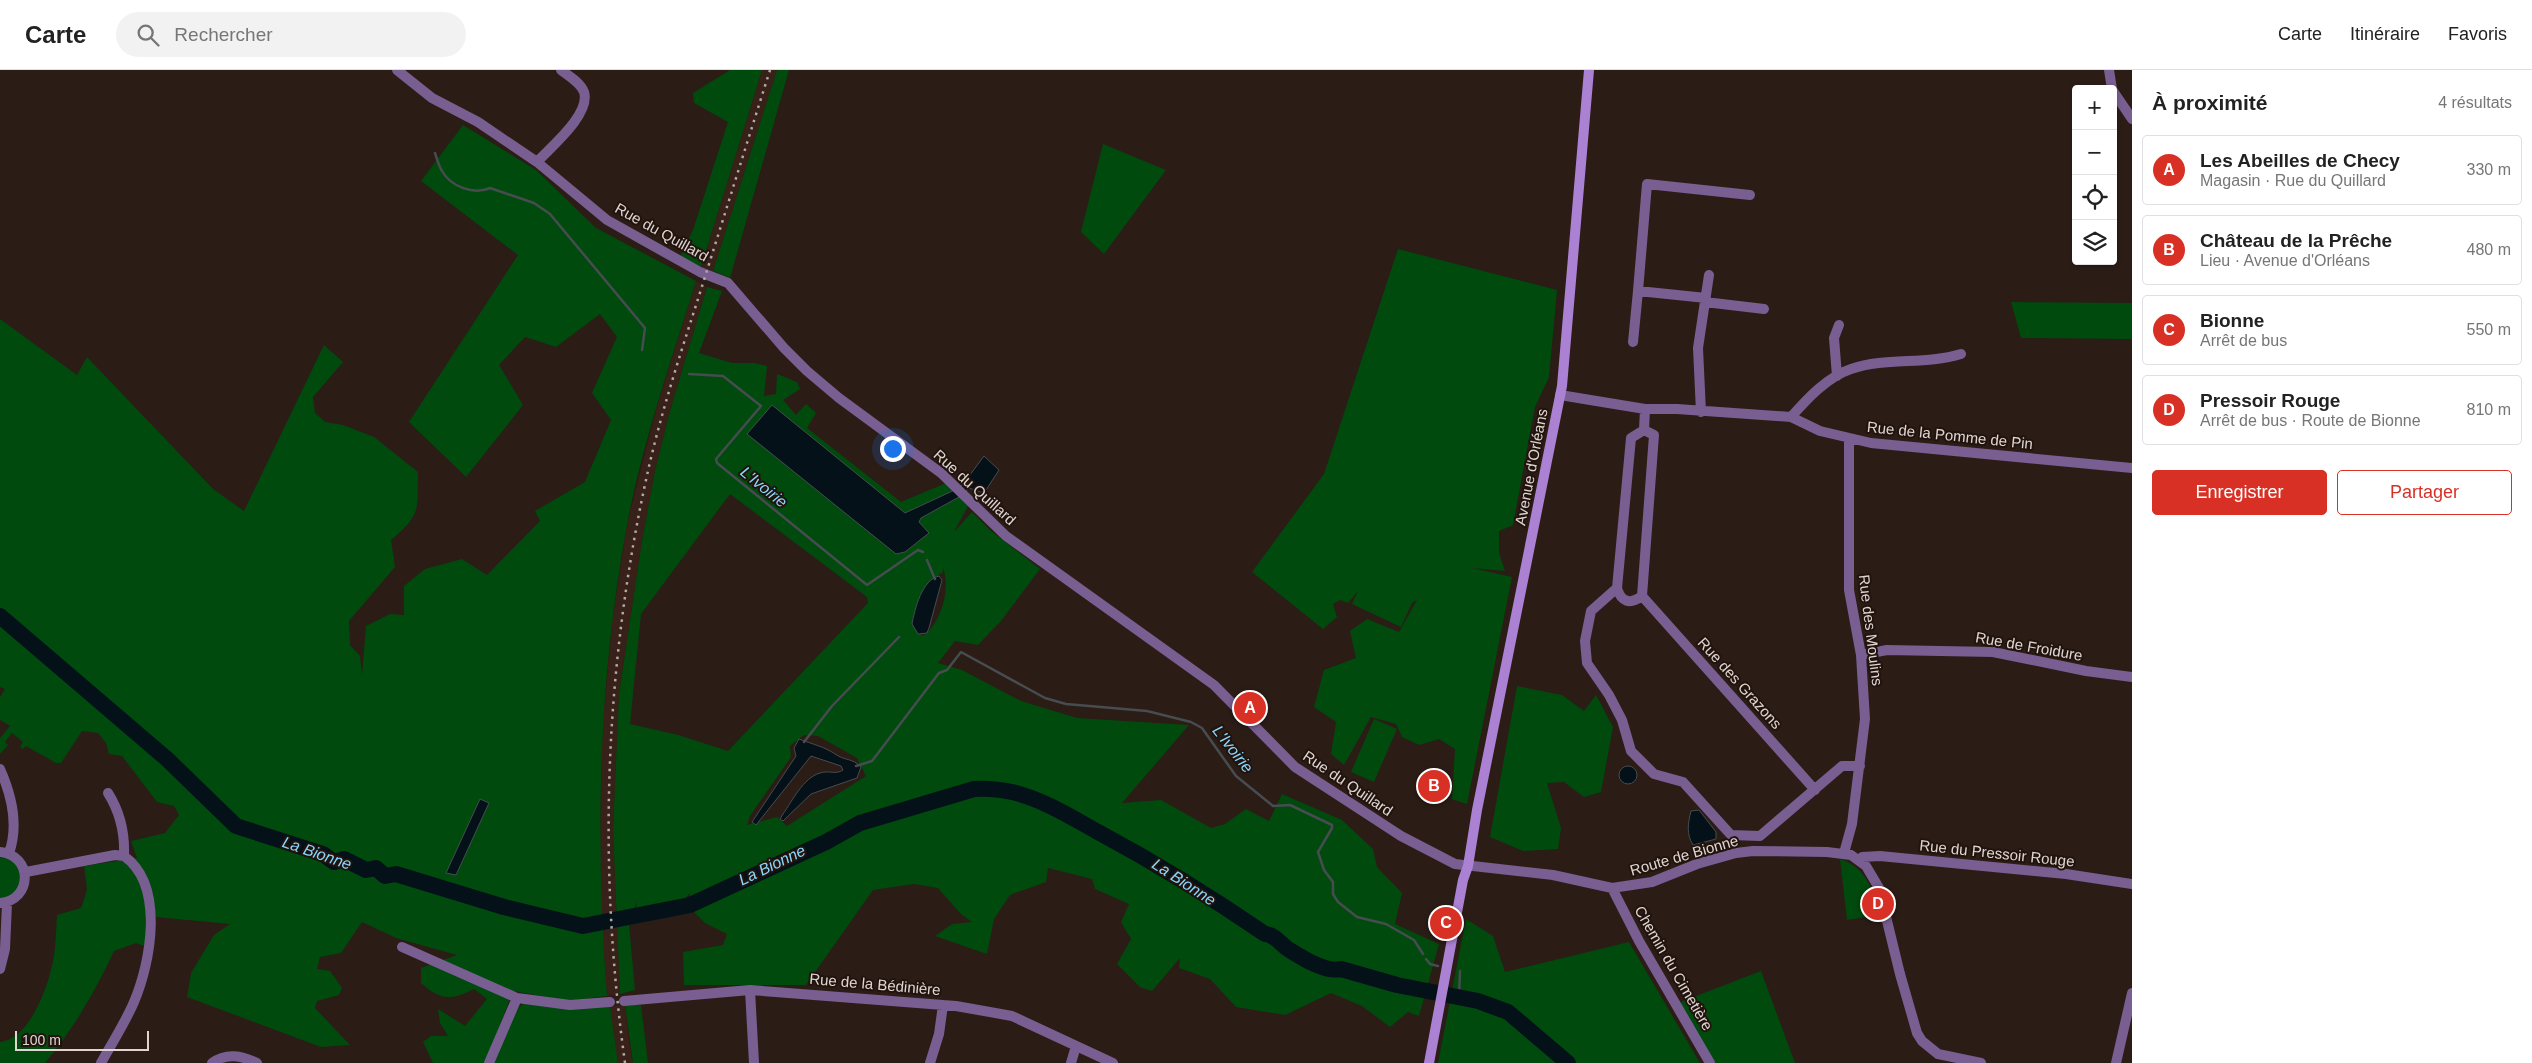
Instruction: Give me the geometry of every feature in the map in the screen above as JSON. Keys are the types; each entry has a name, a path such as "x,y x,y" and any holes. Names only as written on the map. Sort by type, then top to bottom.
{"main road":[{"name":"Avenue d'Orléans","path":"1429,1063 1463,880 1468,866 1477,810 1560,395 1589,70"}],"street":[{"name":"Rue du Quillard","path":"397,70 432,98 478,122 537,162 607,220 700,272 728,283 807,372 839,398 942,473 1006,536 1214,685 1295,767 1401,836 1455,864 1468,866"},
{"path":"537,162 578,117 584,105 584,92 562,70"},
{"path":"2110,70 2112,85"},
{"path":"2117,96 2132,119"},
{"path":"1633,342 1647,184 1750,195"},
{"path":"1700,412 1698,348 1709,275"},
{"path":"1638,291 1764,309"},
{"path":"1837,376 1834,338 1839,325"},
{"path":"1791,416 1837,376 1851,369 1882,363 1942,360 1961,354"},
{"name":"Rue de la Pomme de Pin","path":"1560,395 1645,409 1791,416 1820,431 1870,443 1972,455 2132,468"},
{"path":"1644,430 1645,409"},
{"path":"1644,430 1654,435 1642,596 1636,600 1625,601 1620,598 1617,588 1631,438 1644,430"},
{"name":"Rue des Moulins","path":"1844,853 1852,824 1865,719 1862,655 1849,590 1849,438"},
{"path":"1617,588 1591,610 1585,641 1586,659 1622,720 1631,751 1654,774 1683,782 1731,835 1760,836 1842,766 1860,766"},
{"name":"Rue des Grazons","path":"1642,596 1815,790"},
{"name":"Rue de Froidure","path":"1862,655 1887,650 1993,652 2086,671 2132,677"},
{"path":"0,769 12,802 13,831 4,853 19,860 26,872 24,888 20,894 4,903 5,949 0,969"},
{"path":"108,793 117,807 124,840 124,856"},
{"name":"Route de Bionne","path":"1468,866 1553,875 1612,888 1652,882 1698,864 1753,851 1844,853 1860,860 1874,877 1879,888 1917,1032 1926,1046 1938,1054 1982,1063"},
{"path":"26,872 115,855 124,856 134,863 138,870 149,901 147,966 134,1004 101,1063"},
{"name":"Rue du Pressoir Rouge","path":"1860,860 1862,857 1880,856 2066,874 2132,884"},
{"name":"Chemin du Cimetière","path":"1612,888 1639,941 1710,1063"},
{"path":"402,947 517,998 570,1005 610,1002"},
{"path":"750,990 754,1063"},
{"name":"Rue de la Bédinière","path":"624,1000 750,990 943,1005 1012,1016 1113,1063"},
{"path":"2116,1063 2132,993"},
{"path":"489,1063 517,998"},
{"path":"930,1063 939,1034 943,1005"},
{"path":"1071,1063 1076,1046"},
{"path":"212,1063 229,1056 242,1056 257,1063"}],"shaded area":[{"path":"762,70 777,70 713,271 701,267"},
{"path":"696,281 707,287 670,411 655,471 642,541 619,694 613,830 620,994 607,996 601,916 600,847 602,733 612,622 627,524 657,406"},
{"path":"772,405 905,513 961,487 984,456 999,470 984,493 969,488 959,497 921,518 919,522 929,533 905,552 896,554 747,434"},
{"path":"939,576 942,580 929,628 927,633 918,634 912,624 917,603 928,583"},
{"path":"799,739 823,747 858,764 861,767 857,778 811,794 783,821 780,819 803,784 820,773 843,770 841,766 811,756 756,825 752,822 796,756 794,748"},
{"path":"1628,766 1634,769 1637,775 1634,781 1628,784 1622,781 1619,775 1622,769"},
{"path":"480,799 489,803 456,875 446,873"},
{"path":"1699,810 1716,832 1716,839 1693,845 1688,833 1689,820 1691,811"},
{"path":"625,1005 633,1063 618,1063 615,1047 610,1006"}],"green space":[{"path":"730,70 762,70 701,267 680,257 693,230 728,122 694,103 693,93"},
{"path":"777,70 789,70 730,278 713,271"},
{"path":"463,125 536,170 596,228 696,281 658,403 633,494 617,584 605,701 600,819 603,937 607,996 569,1001 513,991 485,1063 433,1063 423,1042 431,1036 448,1036 440,1023 438,1009 465,1026 487,999 474,989 452,997 440,996 434,993 421,983 421,968 457,955 396,938 362,922 341,953 320,957 317,969 330,971 342,988 339,995 317,1001 315,1008 350,1045 321,1047 187,997 191,973 214,935 230,924 145,916 146,947 136,943 114,951 83,1009 45,1063 0,1063 0,1042 10,1039 20,1032 28,1023 41,1000 52,966 57,915 81,908 87,890 84,866 137,858 131,841 165,833 179,815 174,806 157,802 122,756 109,754 106,743 98,733 82,731 61,763 56,763 26,746 23,749 20,747 23,742 12,733 5,742 8,745 0,754 0,738 10,726 0,720 0,697 5,689 0,687 0,319 77,375 87,357 213,489 244,511 324,345 343,362 313,397 315,413 325,422 343,425 374,437 418,472 416,510 408,524 391,540 395,567 349,621 350,645 360,656 362,675 366,626 390,614 404,615 404,586 425,569 462,559 487,575 540,521 535,511 585,482 611,420 592,393 617,337 600,314 556,347 525,337 499,365 523,405 466,477 409,422 518,255 421,181"},
{"path":"1103,144 1166,170 1104,254 1081,232"},
{"path":"1398,249 1557,290 1549,377 1535,407 1513,525 1499,531 1499,553 1505,571 1472,568 1512,577 1467,804 1452,799 1455,749 1439,739 1419,745 1402,737 1396,724 1371,717 1344,765 1331,754 1336,722 1314,707 1324,670 1356,658 1350,631 1367,619 1399,632 1417,600 1412,603 1401,627 1352,604 1358,591 1348,603 1340,600 1333,604 1337,617 1323,629 1252,572 1324,474"},
{"path":"707,287 722,291 699,353 732,363 754,363 767,366 764,396 776,394 777,374 797,382 800,389 783,400 796,415 806,404 816,413 807,428 901,502 946,483 968,506 954,532 972,512 990,530 1040,569 1001,621 978,645 955,641 938,663 962,670 1021,701 1077,718 1189,725 1122,803 1161,800 1211,828 1225,824 1246,809 1269,821 1282,794 1342,820 1373,849 1377,867 1402,893 1395,924 1439,944 1419,1016 1408,1012 1390,1027 1362,1006 1331,993 1285,1015 1236,1007 1210,979 1179,968 1180,958 1152,991 1140,987 1117,964 1131,939 1121,922 1129,904 1095,889 1092,879 1048,868 1046,882 1010,895 994,919 987,954 935,936 952,924 972,922 960,913 938,888 914,884 873,890 806,985 684,985 683,952 723,945 727,934 705,923 690,908 690,893 678,905 635,914 637,901 629,924 635,990 620,994 613,830 619,694 642,541 655,471 670,411","holes":["730,494 867,597 868,603 728,751 678,735 630,724 641,614","943,568 946,585 940,614 924,635 918,634 917,613 919,598 927,585 943,572","804,735 818,736 857,758 866,776 787,826 777,817 747,825 750,816 791,757 790,746"]},
{"path":"2011,302 2132,303 2132,339 2021,338"},
{"path":"1517,686 1562,695 1584,711 1596,695 1613,727 1601,792 1584,797 1564,782 1547,783 1561,828 1558,849 1523,851 1490,837"},
{"path":"1374,719 1397,729 1374,782 1351,772"},
{"path":"0,858 7,858 18,863 22,888 0,901"},
{"path":"1840,859 1857,868 1863,874 1871,889 1879,915 1847,920"},
{"path":"1466,919 1493,936 1505,972 1629,942 1700,1063 1438,1063"},
{"path":"1761,971 1795,1063 1712,1063 1678,1003"},
{"path":"525,1003 610,1006 618,1063 492,1063 517,1008"},
{"path":"625,1005 641,1005 648,1063 633,1063"}],"waterway":[{"name":"L'Ivoirie","path":"435,153 446,177 457,185 477,191 490,188 534,203 550,214 645,328 642,350"},
{"name":"L'Ivoirie","path":"689,374 723,376 761,406 716,459 717,463 867,585 918,550 923,552"},
{"name":"L'Ivoirie","path":"927,560 935,579"},
{"name":"La Bionne","path":"0,616 167,759 236,826 323,854 334,862 344,859 366,870 376,868 385,876 396,874 504,907 583,926 690,905 826,842 860,823 974,789 1002,790 1023,795 1045,804 1120,844 1183,881 1265,934 1275,938 1288,949 1313,964 1328,969 1341,969 1397,985 1478,1001 1508,1012 1568,1063"},
{"path":"804,742 832,706 899,637"},
{"name":"L'Ivoirie","path":"856,766 872,761 939,673 947,670 961,652 1045,698 1066,704 1147,711 1191,722 1202,728 1236,776 1273,806 1290,805 1332,825 1318,852 1324,870 1333,882 1333,894 1338,902 1357,917 1386,924 1414,940 1423,954"},
{"name":"L'Ivoirie","path":"1426,959 1430,964 1438,966"},
{"name":"L'Ivoirie","path":"1459,997 1460,971"}],"railway":[{"path":"625,1063 616,990 609,844 610,771 621,625 632,552 657,434 770,70"}],"place":[{"name":"Les Abeilles de Checy","path":"1250,708"},
{"name":"Château de la Prêche","path":"1434,786"},
{"name":"Pressoir Rouge","path":"1878,904"},
{"name":"Bionne","path":"1446,923"}]}
